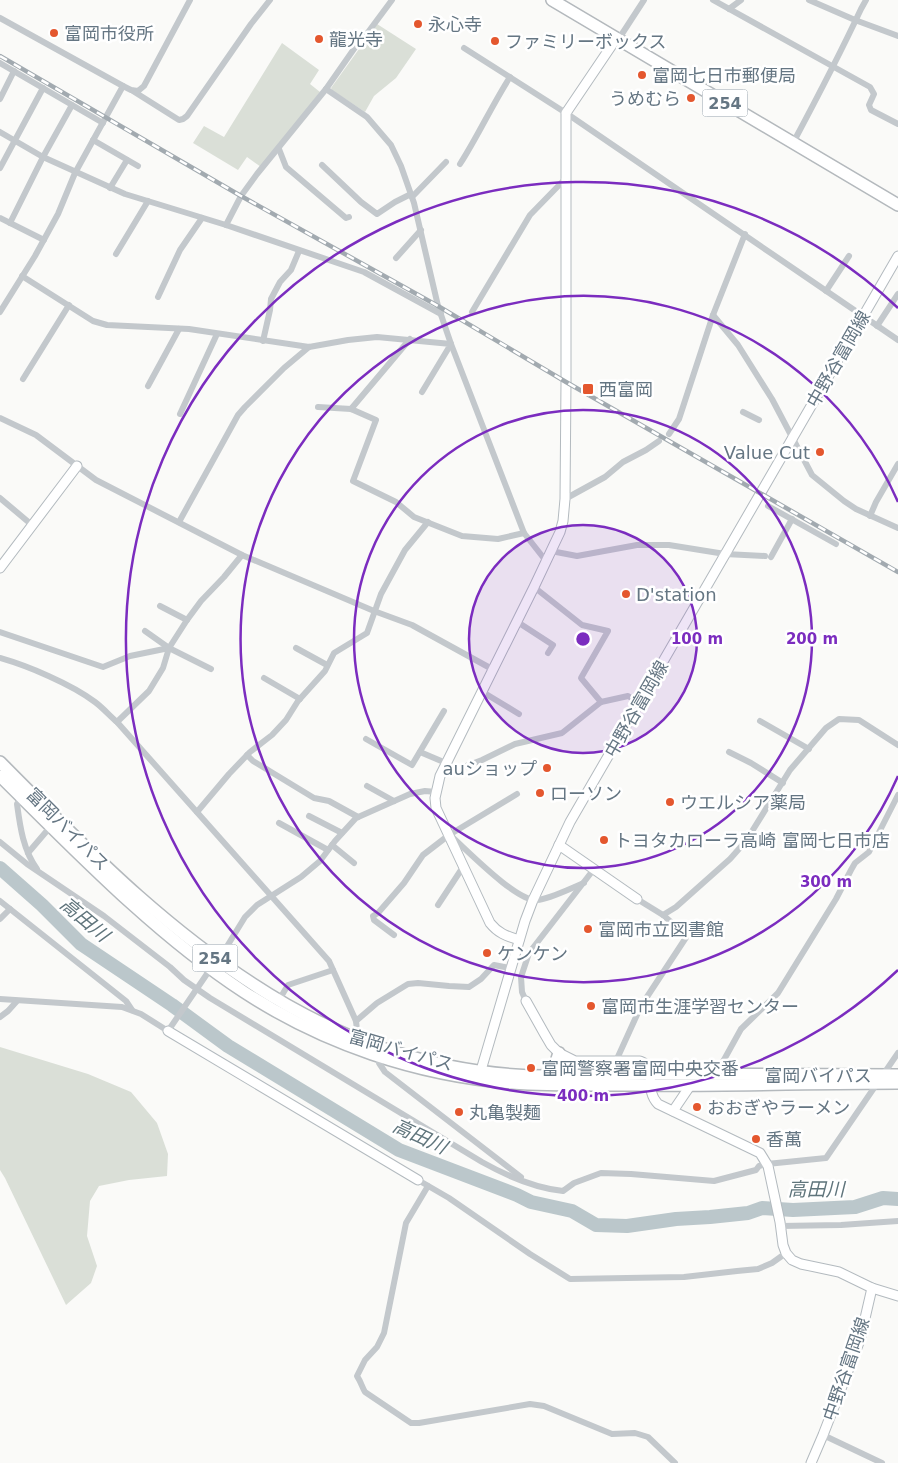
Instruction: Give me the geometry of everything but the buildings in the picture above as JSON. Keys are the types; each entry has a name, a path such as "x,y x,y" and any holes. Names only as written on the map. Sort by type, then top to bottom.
{"highway":[{"name":"254","path":"552,0 898,205"},
{"name":"富岡バイパス","path":"0,762 112,873 182,932 214,965 261,1002 297,1022 380,1057 447,1074 650,1080 690,1086 880,1079 898,1075"},
{"name":"富岡バイパス","path":"0,776 134,904 175,940 214,965 319,1023 386,1050 479,1075 543,1085 715,1076 880,1079 898,1083"},
{"path":"544,1076 554,1068 559,1053"}],"street":[{"path":"0,18 131,90 179,120 186,116 270,0"},
{"path":"226,225 241,196 257,174 279,149 392,0"},
{"path":"518,940 503,936 490,923 436,808 436,792 446,763 534,587 560,532 563,521 565,499 566,113 644,0"},
{"path":"713,0 870,88 874,94 869,105 871,110 898,124"},
{"path":"729,9 741,0"},
{"path":"809,0 898,36"},
{"path":"793,143 833,68 866,0"},
{"path":"131,90 138,91 144,86 187,1"},
{"path":"464,48 566,113 898,340"},
{"path":"0,63 103,122"},
{"path":"0,99 14,71"},
{"path":"460,164 510,76"},
{"path":"0,312 44,240 76,173 123,86"},
{"path":"0,168 44,88"},
{"path":"326,88 367,117 391,145 401,166 421,230 428,265 451,344 524,533 546,561"},
{"path":"10,223 72,105"},
{"path":"0,132 43,157 110,188 364,272 441,314"},
{"path":"93,140 138,166"},
{"path":"279,149 286,167 346,218 349,217"},
{"path":"110,188 127,160"},
{"path":"322,165 361,202 377,214 395,202 411,196 446,162"},
{"path":"472,312 530,214 567,177"},
{"path":"116,254 148,201"},
{"path":"0,218 44,240"},
{"path":"158,297 180,250 202,218"},
{"path":"396,258 421,230"},
{"path":"669,434 679,419 713,315 745,234"},
{"path":"263,341 270,310 270,299 280,282 291,270 299,251"},
{"path":"826,291 849,256"},
{"name":"中野谷富岡線","path":"479,1075 518,940 533,900 570,822 898,256"},
{"path":"22,276 93,321 107,325 179,329 309,347 378,337 451,344"},
{"path":"877,326 898,294"},
{"path":"23,379 69,306"},
{"path":"713,315 738,345 772,399 812,475 856,509 898,528"},
{"path":"148,386 179,329"},
{"path":"180,414 217,334"},
{"path":"351,409 410,339"},
{"path":"422,392 451,344"},
{"path":"179,522 238,415 284,368 309,347"},
{"path":"318,407 351,409 376,420 353,481 396,502 414,516 462,536 498,539 524,533"},
{"path":"743,412 759,420"},
{"path":"0,418 36,435 96,480 242,555 374,611 412,625 492,669"},
{"path":"565,499 605,477 623,462 659,441"},
{"path":"870,516 898,464"},
{"path":"0,568 77,466"},
{"path":"0,498 32,525"},
{"path":"768,506 836,544"},
{"path":"551,551 577,556 637,545 669,545 725,554 768,556 792,519"},
{"path":"197,812 247,755 272,736 286,720 300,699 325,671 334,653 367,633 381,594 405,550 428,522"},
{"path":"117,722 149,692 163,668 169,648 187,620 201,601 242,555"},
{"path":"534,587 582,625 608,631 580,678 601,702"},
{"path":"160,606 187,620"},
{"path":"516,621 553,645 548,653"},
{"path":"145,631 169,648 211,669"},
{"path":"0,632 103,667 130,656 169,648"},
{"path":"296,648 327,665"},
{"path":"0,658 18,663 76,690 95,702 117,722 329,961 356,1021 355,1039"},
{"path":"264,678 300,699"},
{"path":"481,691 519,714"},
{"path":"440,776 482,760 516,744 562,733 601,702 628,696 640,703"},
{"path":"366,739 412,765 444,711"},
{"path":"663,915 676,907 741,847 790,770 826,728 839,719 859,720 898,745"},
{"path":"760,721 809,749"},
{"path":"420,752 446,763"},
{"path":"729,752 751,762 783,783"},
{"path":"247,755 253,761 314,798 329,801 358,817"},
{"path":"367,786 394,801"},
{"path":"169,1029 245,917 257,905 301,877 320,861 342,833 358,817 410,794 425,791 436,792"},
{"path":"394,935 374,920 373,916 378,913 404,883 423,855 449,834 517,794"},
{"path":"715,1076 741,1029 778,993 836,899 855,863 869,852 898,795"},
{"path":"22,798 17,804 20,826 28,853 38,871"},
{"path":"309,816 342,833"},
{"path":"280,823 330,848 354,863"},
{"path":"28,853 51,826"},
{"path":"449,834 520,896 533,900 544,899 584,883"},
{"path":"0,842 27,864 104,916 184,980 210,998 501,1172 549,1189 563,1191 574,1183 601,1173 714,1181 756,1170 759,1166 826,1158 898,1052"},
{"path":"559,845 636,899 663,915 687,936 641,1006 616,1061"},
{"path":"438,905 463,867"},
{"path":"594,869 535,945 526,959 521,977 522,992 551,1045 559,1053 575,1061 640,1060 646,1065 651,1094 654,1100 661,1106 760,1152 768,1165 783,1245 786,1253 792,1260 801,1264 839,1272 872,1288 898,1296"},
{"path":"0,901 126,1000 132,1010"},
{"path":"0,919 10,909"},
{"path":"356,1021 377,1003 408,984 469,987 494,965 510,968"},
{"path":"279,1000 288,985 334,970"},
{"path":"0,999 122,1007 141,1014 449,1198 570,1279 684,1276 744,1270 772,1264 786,1253"},
{"path":"0,1017 8,1012 17,1001"},
{"path":"380,1057 379,1063 384,1072 527,1182"},
{"path":"673,1111 690,1086"},
{"path":"428,1186 406,1223 384,1333 377,1347 365,1360 357,1376 365,1392 411,1423 530,1404 544,1406 612,1434 634,1433 648,1438 675,1463"},
{"path":"780,1224 841,1225 898,1221"},
{"name":"中野谷富岡線","path":"811,1463 860,1340 872,1288"},
{"path":"823,1435 882,1463"}],"shaded area":[{"path":"377,24 416,49 396,78 374,96 365,112 331,88"},
{"path":"282,43 319,70 310,84 320,92 261,167 247,157 238,170 193,143 204,126 224,137"},
{"path":"0,1047 88,1074 131,1092 157,1123 168,1154 167,1176 129,1180 99,1186 90,1201 87,1236 97,1266 91,1283 66,1305 0,1170"}],"waterway":[{"name":"高田川","path":"0,868 42,905 81,944 172,1005 228,1046 399,1150 531,1202 572,1211 596,1225 627,1226 676,1219 748,1213 762,1208 793,1210 855,1207 883,1198 898,1199"}],"railway":[{"path":"0,56 898,572"}],"place":[{"name":"永心寺","path":"418,24"},
{"name":"富岡市役所","path":"54,33"},
{"name":"龍光寺","path":"319,39"},
{"name":"ファミリーボックス","path":"495,41"},
{"name":"富岡七日市郵便局","path":"642,75"},
{"name":"うめむら","path":"691,98"},
{"name":"西富岡","path":"588,389"},
{"name":"Value Cut","path":"820,452"},
{"name":"D'station","path":"626,594"},
{"name":"auショップ","path":"547,768"},
{"name":"ローソン","path":"540,793"},
{"name":"ウエルシア薬局","path":"670,802"},
{"name":"トヨタカローラ高崎 富岡七日市店","path":"604,840"},
{"name":"富岡市立図書館","path":"588,929"},
{"name":"ケンケン","path":"487,953"},
{"name":"富岡市生涯学習センター","path":"591,1006"},
{"name":"富岡警察署富岡中央交番","path":"531,1068"},
{"name":"おおぎやラーメン","path":"697,1107"},
{"name":"丸亀製麺","path":"459,1112"},
{"name":"香萬","path":"756,1139"}]}
